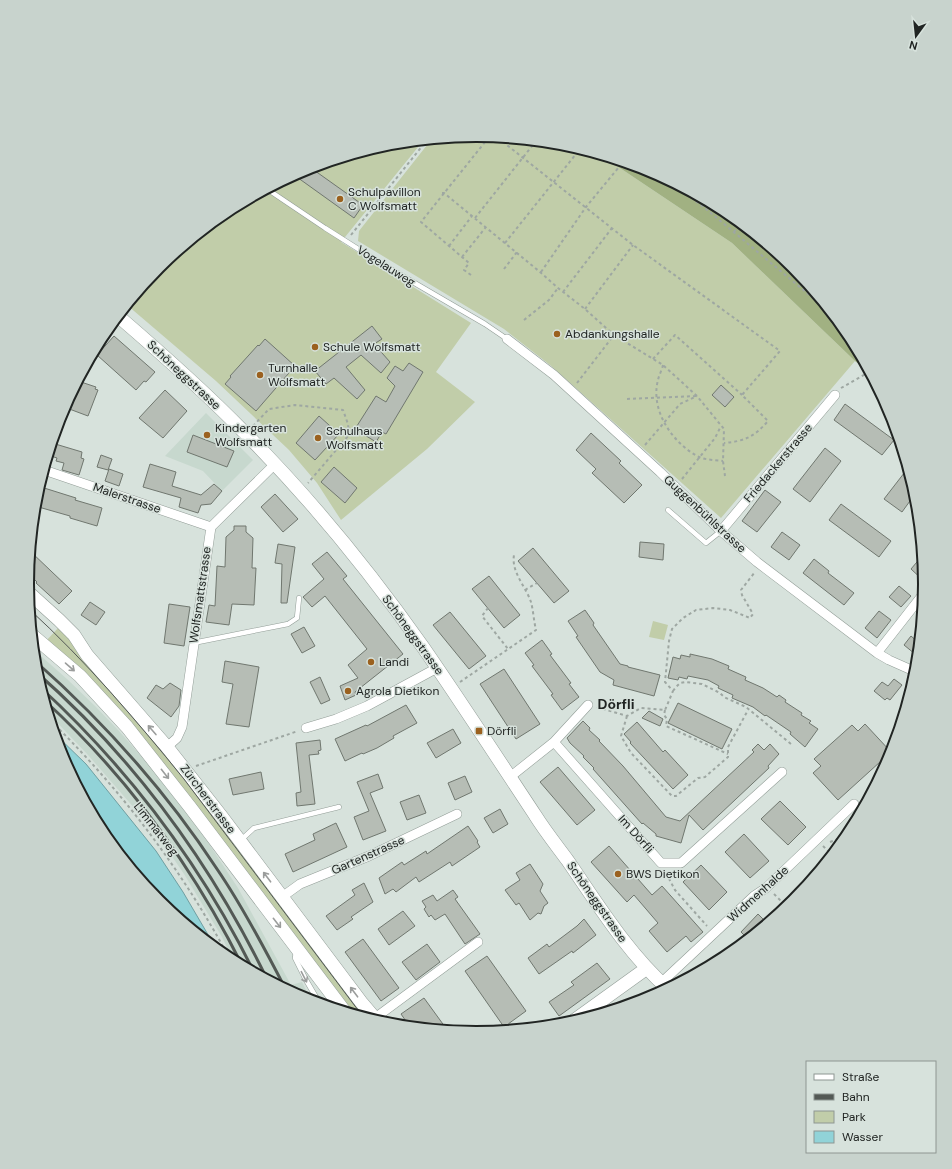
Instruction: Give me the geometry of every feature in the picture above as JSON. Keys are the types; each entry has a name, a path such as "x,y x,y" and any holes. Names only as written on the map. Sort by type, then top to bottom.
{"main road":[{"name":"Schöneggstrasse","path":"122,319 209,397 246,433 300,492 340,539 384,594 437,668 537,818 613,927 647,968 663,984"},
{"name":"Zürcherstrasse","path":"34,598 74,635 92,660 167,747 370,1013"},
{"name":"Zürcherstrasse","path":"38,640 80,676 127,727 190,807 339,1005"},
{"path":"586,1012 647,968"}],"street":[{"name":"Guggenbühlstrasse","path":"507,338 572,390 721,531 761,565 877,653 910,669"},
{"name":"Friedackerstrasse","path":"721,531 835,395"},
{"path":"210,527 275,464"},
{"name":"Malerstrasse","path":"49,472 210,527"},
{"name":"Wolfsmattstrasse","path":"167,747 177,738 182,727 210,527"},
{"path":"877,653 917,601"},
{"path":"306,728 336,719 367,706 437,668"},
{"path":"510,777 554,742 588,705"},
{"name":"Im Dörfli","path":"554,742 661,863 681,863 782,772"},
{"name":"Widmenhalde","path":"669,982 714,934 754,896 766,888 854,804"},
{"name":"Gartenstrasse","path":"282,897 300,884 369,856 457,814"},
{"name":"Zürcherstrasse","path":"381,1016 478,942"}],"lane":[{"name":"Vogelauweg","path":"272,193 407,280 507,338"},
{"path":"668,510 706,543 721,531"},
{"path":"193,643 288,624 297,618 299,598"},
{"path":"240,841 254,828 339,807"},
{"path":"296,948 295,958 315,996"}],"path":[{"path":"471,275 464,270 469,263 421,222 485,142"},
{"path":"505,143 634,245 780,351 742,395"},
{"path":"347,242 422,146"},
{"path":"475,218 532,146"},
{"path":"506,243 576,154"},
{"path":"540,272 586,207 619,167"},
{"path":"443,193 517,252 614,335 663,365 697,396 724,429 723,461 725,476"},
{"path":"694,200 810,296"},
{"path":"448,246 472,216"},
{"path":"462,257 486,227"},
{"path":"564,292 612,228"},
{"path":"734,232 737,228"},
{"path":"585,309 634,245"},
{"path":"504,270 517,252"},
{"path":"524,320 549,300 558,288"},
{"path":"572,390 614,335"},
{"path":"653,359 675,335 742,395 768,421 760,430 750,437 740,441 724,443"},
{"path":"663,365 658,380 657,398 664,422 670,434 681,444 700,457 723,461"},
{"path":"835,395 842,386 864,374"},
{"path":"627,399 697,396"},
{"path":"639,452 680,404 697,396"},
{"path":"246,433 269,409 295,405 343,410 348,424 349,435 300,492"},
{"path":"675,487 715,438 721,426"},
{"path":"451,689 536,630 531,603 517,574 513,559 514,555"},
{"path":"673,691 665,682 669,641 672,629 683,618 696,610 713,608 730,610 750,618 753,614 742,595 741,590 761,565"},
{"path":"525,590 537,583"},
{"path":"488,608 482,616 508,649"},
{"path":"728,754 666,726 667,719 664,715 664,710 673,691 680,683 686,682 702,684 746,706 748,710 763,719 764,723 782,735 784,739 791,744"},
{"path":"588,705 627,716 641,708 664,710"},
{"path":"627,716 622,736 631,753 672,796 676,796 698,778 705,777 728,757 728,747 748,710"},
{"name":"Limmatweg","path":"57,728 102,776 163,851 224,947"},
{"path":"186,771 199,764 306,728"},
{"path":"829,852 822,845 837,839"},
{"path":"661,863 675,890 714,934"},
{"path":"766,888 782,903"}],"shaded area":[{"name":"Kindergarten Wolfsmatt","path":"206,413 253,460 222,491 203,471 165,456"},
{"path":"40,655 95,706 160,778 207,841 238,888 291,985 302,982 307,993 281,981 229,951 222,937 184,874 156,833 88,755 55,720 42,671"}],"green space":[{"path":"476,142 505,143 534,146 590,158 616,165 732,243 855,361 721,518 550,365 504,329 358,241 359,231 427,145"},
{"name":"Schule Wolfsmatt","path":"419,146 341,242 471,323 436,372 475,402 427,449 341,520 317,483 289,450 216,381 131,308 163,272 185,252 230,217 255,202 307,176 334,166 390,151"},
{"path":"616,165 645,176 671,188 722,217 745,234 789,272 808,293 827,315 859,364 855,361 732,243"},
{"path":"653,621 668,625 664,640 649,637"},
{"path":"60,626 129,709 367,1012 345,1006 209,825 45,642"}],"water":[{"path":"63,742 86,764 156,851 183,892 209,937 163,897 125,854 93,805"}],"building":[{"name":"Schulpavillon C Wolfsmatt","path":"317,172 363,205 354,218 300,179"},
{"path":"372,326 382,339 374,344 390,362 381,373 361,355 346,367 365,390 357,399 334,378 326,384 315,371"},
{"path":"114,336 155,372 136,390 98,356"},
{"name":"Turnhalle Wolfsmatt","path":"265,339 295,366 256,411 225,384 231,377 230,376"},
{"path":"409,363 423,372 386,434 382,432 376,442 355,429 376,396 386,402 395,386 387,378 395,366 403,371"},
{"path":"83,383 96,387 95,389 98,390 88,416 71,409"},
{"path":"721,385 734,397 725,407 712,395"},
{"path":"165,390 187,411 163,438 139,418"},
{"path":"845,404 894,440 882,455 834,420"},
{"name":"Schulhaus Wolfsmatt","path":"319,416 339,434 315,460 296,443"},
{"path":"591,433 621,461 619,463 642,485 624,503 592,473 596,469 576,450"},
{"path":"193,435 234,451 227,467 187,452"},
{"path":"56,444 82,452 81,458 84,459 79,475 62,470 64,463 56,461 57,458 53,457"},
{"path":"825,448 841,461 810,502 793,489"},
{"path":"101,455 112,459 108,470 97,467"},
{"path":"150,464 176,472 172,486 201,495 214,484 222,491 211,504 201,505 198,513 179,507 181,498 143,487"},
{"path":"334,467 357,488 345,503 321,482"},
{"path":"109,469 123,474 119,486 105,481"},
{"path":"904,473 910,500 902,512 884,499"},
{"path":"44,488 76,498 75,500 102,508 97,526 70,518 70,516 41,508"},
{"path":"765,490 781,502 757,532 742,521"},
{"path":"275,494 298,519 283,532 261,507"},
{"path":"841,504 891,541 879,557 829,520"},
{"path":"234,526 246,526 246,532 253,538 252,568 256,568 254,605 232,604 229,625 206,622 209,605 215,606 217,566 225,567 226,537 234,530"},
{"path":"782,532 800,545 789,560 771,547"},
{"path":"640,542 664,544 663,560 639,557"},
{"path":"278,544 295,547 287,603 281,603 282,564 275,563"},
{"path":"533,548 569,591 554,603 518,561"},
{"path":"327,552 347,576 343,579 403,654 355,692 356,695 345,700 340,686 358,678 348,665 367,649 325,596 312,607 303,597 324,579 312,564"},
{"path":"35,556 72,591 59,604 36,583 37,582 34,579"},
{"path":"814,559 829,571 828,573 854,593 844,605 803,573"},
{"path":"917,562 918,575 911,569"},
{"path":"489,576 520,615 504,628 472,589"},
{"path":"899,586 911,596 901,607 889,597"},
{"path":"90,602 105,612 96,625 81,615"},
{"path":"169,604 190,607 184,646 164,643"},
{"path":"585,610 594,623 593,625 620,664 660,675 654,696 613,685 614,680 600,672 576,637 578,636 568,621"},
{"path":"879,611 891,620 877,638 865,628"},
{"path":"450,612 486,656 469,669 433,625"},
{"path":"304,627 315,646 302,653 291,634"},
{"path":"911,636 914,639 913,652 904,645"},
{"path":"542,640 552,654 550,655 571,683 569,684 579,697 562,710 551,695 553,694 532,666 534,665 525,653"},
{"path":"690,654 712,659 729,666 728,669 746,677 745,680 763,688 777,697 779,695 786,700 785,702 802,713 801,715 811,721 809,723 818,729 805,747 790,734 791,732 753,707 732,698 733,695 718,688 719,686 708,680 688,676 687,679 679,677 678,680 668,678 673,657 680,659 681,655 690,657"},
{"path":"225,661 259,667 249,727 226,724 233,684 222,682"},
{"path":"504,669 540,724 516,739 480,684"},
{"path":"320,677 330,700 321,704 310,682"},
{"path":"894,679 902,685 890,700 887,698 885,700 874,691 882,682 888,686"},
{"path":"170,683 181,690 179,706 171,717 147,698 156,685 163,689"},
{"path":"678,703 732,729 722,749 668,723"},
{"path":"406,705 417,723 393,736 394,738 377,748 345,761 335,739 366,725 367,726"},
{"path":"649,711 663,719 660,726 642,718"},
{"path":"583,721 590,728 589,730 600,740 599,741 623,766 666,817 680,821 754,752 752,750 758,744 764,750 770,744 779,754 768,766 769,768 703,830 689,815 681,843 656,836 656,834 643,823 642,824 593,769 594,768 583,757 584,756 570,743 567,738"},
{"path":"637,722 663,752 665,750 688,775 673,789 630,743 631,742 624,734"},
{"path":"865,724 887,747 881,761 838,800 813,773 821,766 814,759 852,725 858,731"},
{"path":"453,729 461,743 436,758 427,743"},
{"path":"320,740 321,750 318,751 319,754 309,755 315,804 297,806 296,793 301,792 296,743"},
{"path":"558,767 595,810 577,825 540,782"},
{"path":"261,772 264,789 233,795 229,779"},
{"path":"378,774 383,788 370,793 386,831 363,840 354,817 369,811 357,782"},
{"path":"465,776 472,792 455,800 448,783"},
{"path":"419,795 426,813 407,820 400,802"},
{"path":"780,801 806,827 788,845 761,819"},
{"path":"500,809 508,824 493,833 484,818"},
{"path":"336,823 347,847 293,872 285,854 315,840 313,834"},
{"path":"468,826 478,841 477,842 480,847 452,866 450,862 419,882 416,877 396,892 393,889 385,894 379,878 402,862 404,865 426,851 427,854"},
{"path":"744,834 769,861 750,878 725,852"},
{"path":"609,846 652,895 662,886 703,932 691,942 686,936 667,952 649,931 658,923 634,895 627,902 591,862"},
{"path":"530,864 543,884 540,891 548,903 544,906 541,914 538,913 530,920 519,903 516,905 505,890 520,880 516,873"},
{"path":"701,865 727,892 709,910 683,882"},
{"path":"364,883 373,902 351,917 353,919 337,930 326,916 355,895 352,890"},
{"path":"453,890 458,897 455,899 480,934 465,944 445,914 435,920 431,915 429,917 424,909 426,907 422,901 433,895 437,901"},
{"path":"403,911 415,926 389,945 378,929"},
{"path":"758,914 764,920 744,935 741,932"},
{"path":"584,919 596,935 573,953 572,951 539,974 528,958 547,944 549,947"},
{"path":"363,939 399,988 381,1001 345,952"},
{"path":"427,944 440,962 416,980 402,962"},
{"path":"487,956 526,1011 503,1026 465,971"},
{"path":"597,963 610,979 559,1016 549,1002 574,985 571,982"},
{"path":"424,998 444,1026 406,1021 401,1014"}],"tram line":[{"path":"35,615 71,649 129,713 184,779 358,1010"}],"railway":[{"path":"41,667 85,708 133,758 177,812 227,883 245,913 281,981"},
{"path":"44,679 71,704 105,739 166,813 220,894 245,936 263,971"},
{"path":"48,694 73,718 104,751 160,820 211,894 250,964"},
{"path":"51,707 103,759 156,824 180,858 237,956"}],"place":[{"name":"Schulpavillon C Wolfsmatt","path":"340,199"},
{"name":"Abdankungshalle","path":"557,334"},
{"name":"Schule Wolfsmatt","path":"315,347"},
{"name":"Turnhalle Wolfsmatt","path":"260,375"},
{"name":"Kindergarten Wolfsmatt","path":"207,435"},
{"name":"Schulhaus Wolfsmatt","path":"318,438"},
{"name":"Landi","path":"371,662"},
{"name":"Agrola Dietikon","path":"348,691"},
{"name":"Dörfli","path":"479,731"},
{"name":"BWS Dietikon","path":"618,874"}],"district":[{"name":"Dörfli","path":"616,704"}]}
